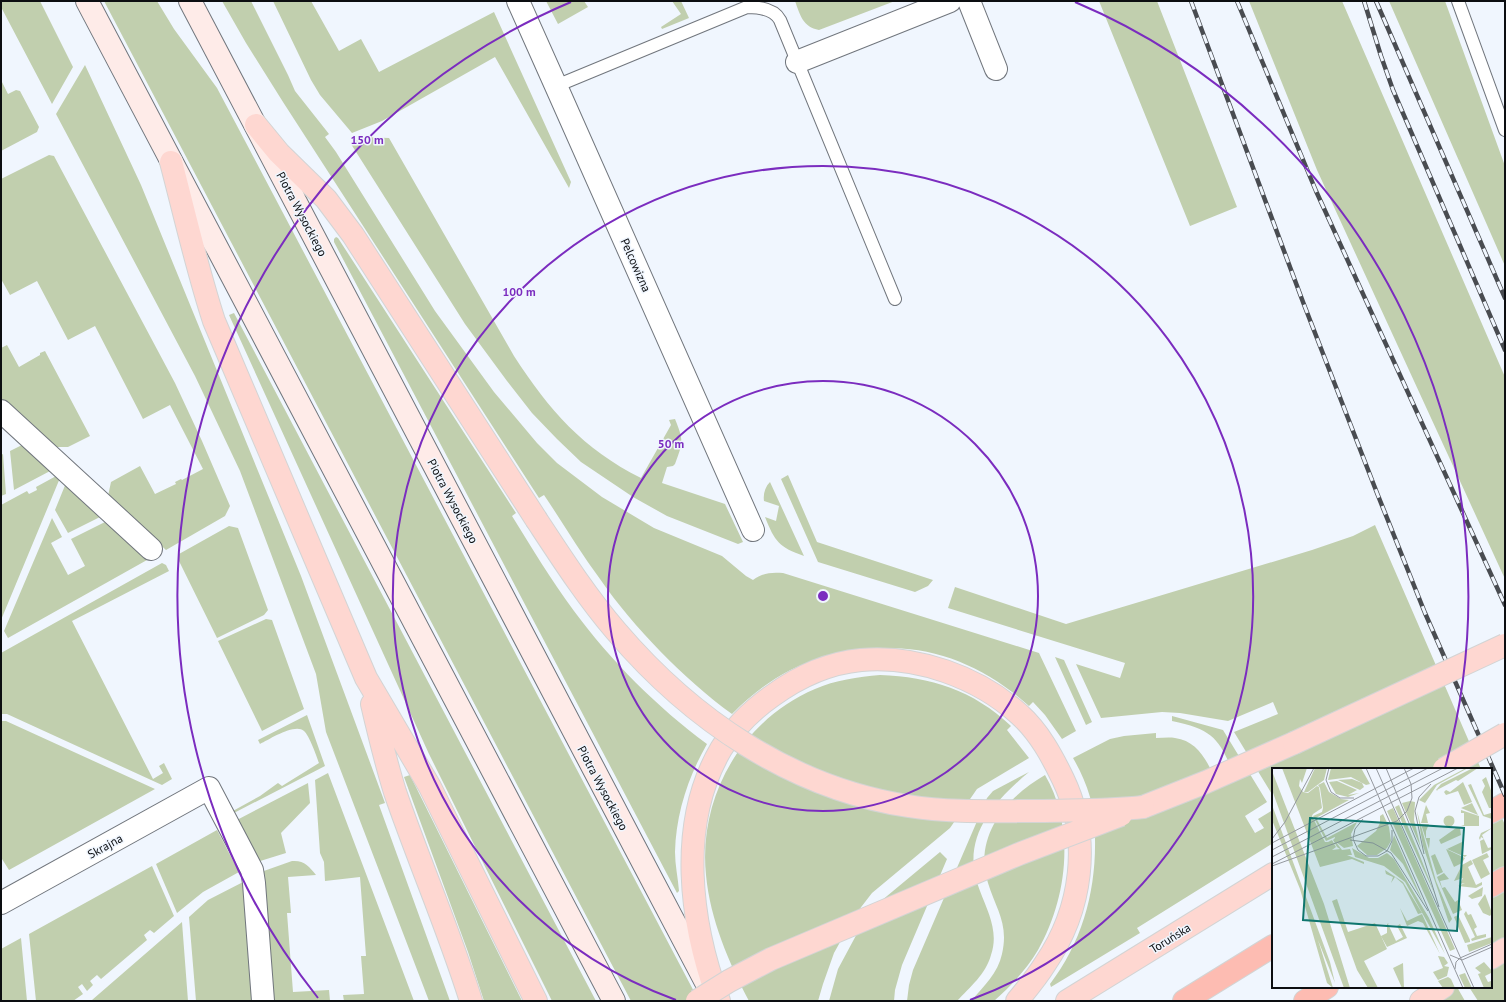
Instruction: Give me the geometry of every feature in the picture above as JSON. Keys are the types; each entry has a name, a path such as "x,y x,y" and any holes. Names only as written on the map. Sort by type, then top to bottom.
{"highway":[{"path":"1492,811 1505,804"},
{"path":"1492,885 1505,878"},
{"path":"1184,1001 1272,947"},
{"path":"1305,1001 1325,988"}],"main road":[{"path":"87,1 614,1001"},
{"name":"Piotra Wysockiego","path":"190,1 640,857 718,1001"},
{"path":"256,125 279,153 326,199 353,235 536,519 589,597 614,630 637,656 698,712 726,733 787,769 819,782 877,800 941,810 979,812 1086,811 1143,807"},
{"path":"171,162 203,287 214,321 366,678 430,787 536,1001"},
{"path":"697,1001 771,959 791,950 1005,860 1206,782 1332,726 1505,645"},
{"path":"718,1001 705,954 695,903 692,870 695,826 704,787 711,769 721,749 733,732 748,715 763,702 802,677 834,665 861,660 907,662 953,674 991,692 1021,716 1047,748 1058,767 1074,804 1078,820 1081,850 1077,885 1066,924 1058,943 1046,964 1017,1001"},
{"path":"366,678 387,764 396,793 457,958 471,1001"},
{"path":"1446,768 1505,734"},
{"name":"Toruńska","path":"1066,1001 1272,875"},
{"path":"1492,957 1505,949"}],"street":[{"name":"Pelcowizna","path":"518,1 753,530"},
{"path":"797,62 950,1"},
{"path":"969,1 996,69"},
{"path":"1,411 151,549"},
{"name":"Skrajna","path":"1,903 209,788 252,870 263,1001"}],"lane":[{"path":"1458,1 1505,130"},
{"path":"556,86 747,7 766,9 778,17 895,299"}],"green space":[{"path":"1,1 40,1 73,67 52,104 1,7"},
{"path":"104,1 157,1 174,29 217,88 699,1001 631,1001"},
{"path":"222,1 251,1 295,91 329,134 325,137 336,152 435,311 494,392 537,443 557,463 602,497 654,528 722,556 753,580 767,574 783,573 1039,653 1076,731 1062,739 1045,715 1033,702 1029,706 996,681 978,670 940,655 900,648 872,649 829,656 809,662 773,680 732,714 696,685 661,652 628,616 593,569 544,495 539,498 283,102"},
{"path":"273,1 311,1 339,51 361,39 379,72 494,12 571,182 569,188 495,57 382,121 352,133 320,95 311,80"},
{"path":"546,1 584,1 588,7 558,24"},
{"path":"672,1 681,1 689,18 662,29 661,27 681,14"},
{"path":"795,1 895,1 819,30 809,26 803,20"},
{"path":"1099,1 1157,1 1237,207 1190,226"},
{"path":"1249,1 1342,1 1505,377 1505,579 1317,170"},
{"path":"1389,1 1445,1 1505,166 1505,266"},
{"path":"85,65 141,185 301,576 385,803 379,805 450,1001 429,1001 326,732 316,674 240,471 195,376 56,114"},
{"path":"1,80 8,94 16,90 20,91 39,127 37,132 1,151"},
{"path":"362,137 389,138 514,356 540,394 554,411 585,441 620,467 641,478 671,425 669,420 675,419 681,437 680,451 675,464 667,467 662,483 725,504 743,542 738,544 667,516 633,497 581,462 532,413 465,324 351,144"},
{"path":"49,155 54,156 175,383 230,506 225,516 166,550 108,496 111,482 140,466 155,494 176,484 175,482 203,469 170,405 143,419 95,326 68,340 37,281 10,295 1,279 1,179"},
{"path":"336,237 516,513 512,516 574,611 603,648 653,699 688,730 707,744 694,769 684,796 678,824 675,852 679,891 677,893 334,242"},
{"path":"234,313 596,1001 552,1001 429,754 229,315"},
{"path":"7,345 19,367 45,351 90,436 68,447 54,447 1,398 1,348"},
{"path":"24,444 52,470 14,490 10,451"},
{"path":"3,454 6,494 1,496 1,455"},
{"path":"58,475 60,478 1,620 1,505 27,491 29,494 37,490 36,487"},
{"path":"788,475 817,542 933,580 928,586 915,592 818,562 781,479"},
{"path":"770,482 804,556 789,550 775,538 765,517 776,521 779,506 764,501 765,491"},
{"path":"66,483 102,516 68,533 55,510"},
{"path":"52,518 62,537 51,543 68,575 85,566 71,539 107,521 145,556 147,560 8,638 4,631"},
{"path":"1375,525 1481,768 1272,768 1272,794 1234,732 1278,714 1273,702 1228,721 1180,713 1162,712 1101,718 1076,664 1120,678 1125,663 948,608 955,587 1066,624 1312,550 1353,536"},
{"path":"229,526 238,528 268,610 264,615 217,638 178,559 179,554"},
{"path":"162,563 166,565 169,571 72,621 153,779 163,773 159,766 164,763 172,779 162,785 7,714 1,714 1,653"},
{"path":"266,619 272,620 304,709 262,731 218,641"},
{"path":"1055,657 1064,660 1092,722 1086,725"},
{"path":"880,675 899,676 934,683 950,688 982,703 1011,726 1007,730 1029,758 977,789 950,828 872,893 855,915 834,953 818,1001 749,1001 734,971 716,924 708,891 705,846 709,817 718,790 730,764 746,741 766,720 789,703 830,683"},
{"path":"307,715 325,766 232,814 231,812 260,796 278,783 282,786 319,763 313,746 306,733 300,729 289,730 260,744 258,740"},
{"path":"1172,716 1223,730 1267,802 1245,816 1255,833 1264,828 1258,819 1272,811 1272,844 1137,928 1140,933 1051,987 1050,984 1071,951 1079,934 1090,897 1095,859 1094,818 1090,797 1085,782 1073,758 1110,739 1156,733 1156,738 1175,738 1184,740 1197,749 1203,756 1219,786 1236,779 1225,755 1214,739 1207,733 1198,729 1172,721"},
{"path":"1,721 6,721 155,789 9,870 2,859"},
{"path":"1029,772 1003,796 992,810 983,824 977,839 974,855 975,873 992,922 994,938 989,962 977,980 957,1001 907,1001 913,970 987,798 993,791"},
{"path":"328,773 414,1001 344,1001 343,995 364,994 361,956 366,956 360,877 325,881 324,862 320,853 315,780"},
{"path":"410,775 522,1001 484,1001 468,952 404,777"},
{"path":"1045,775 1055,796 1061,818 1064,840 1064,863 1056,909 1038,950 1012,984 994,1001 971,1001 994,973 1000,961 1004,943 1003,925 988,883 985,866 985,849 989,834 1006,806 1031,784"},
{"path":"308,783 310,803 281,833 286,853 257,862 235,821"},
{"path":"1492,795 1505,825 1505,1001 1478,1001 1470,988 1492,988"},
{"path":"217,830 239,872 203,892 177,913 156,864"},
{"path":"940,852 947,859 902,965 895,990 894,1001 829,1001 838,969 860,928 881,901"},
{"path":"292,861 306,864 316,875 288,877 291,913 287,913 293,992 329,990 330,1001 271,1001 261,872"},
{"path":"152,866 174,916 154,933 150,930 144,935 147,940 101,979 97,975 90,981 93,985 87,991 82,984 78,987 83,994 73,1001 36,1001 29,934"},
{"path":"247,880 255,1001 196,1001 189,917 208,900"},
{"path":"182,922 188,1001 92,1001 92,1000"},
{"path":"21,938 27,1001 1,1001 1,949"},
{"path":"1437,988 1458,988 1465,1001 1445,1001"}],"railway":[{"path":"1191,1 1303,302 1377,493 1425,613 1505,795"},
{"path":"1237,1 1316,191 1505,605"},
{"path":"1364,1 1393,90 1505,350"},
{"path":"1376,1 1505,298"}]}
